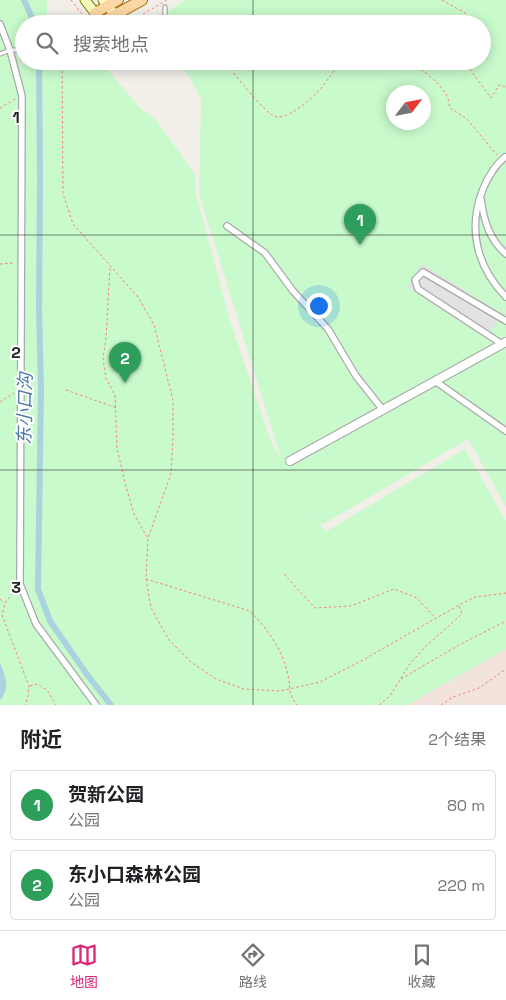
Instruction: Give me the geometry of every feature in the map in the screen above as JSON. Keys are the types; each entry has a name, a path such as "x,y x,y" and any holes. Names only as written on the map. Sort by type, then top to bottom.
{"main road":[{"path":"85,0 95,13 106,3 118,0"},
{"path":"106,3 115,15 142,0"}],"street":[{"path":"0,24 12,51 15,64"},
{"path":"16,70 22,96 20,584 36,624 96,705"},
{"path":"503,159 488,178 474,220 479,252 490,277 506,297"},
{"path":"481,196 488,232 498,247 506,254"},
{"path":"227,226 265,253 293,291 328,329 356,376 383,410"},
{"path":"290,461 504,343 418,289 414,280 423,272 506,321"},
{"path":"435,381 506,431"}],"lane":[{"path":"164,7 165,15"},
{"path":"0,54 15,51"}],"path":[{"path":"71,0 83,15"},
{"path":"141,15 167,0"},
{"path":"442,0 467,15"},
{"path":"62,70 63,194 73,224 110,268 138,297 154,325 173,400 171,474 148,538 146,579 151,608 169,640 191,662 216,679 244,690 280,691 320,682 475,597 506,593"},
{"path":"232,70 270,114 279,117 290,114 313,96 335,70"},
{"path":"422,70 441,88 448,98 450,108 467,119 503,159"},
{"path":"471,70 491,98 499,85 506,87"},
{"path":"0,108 22,96"},
{"path":"0,264 22,264"},
{"path":"110,268 103,358 106,378 115,395 117,408 116,448 134,514 148,538"},
{"path":"0,402 21,389"},
{"path":"66,390 117,408"},
{"path":"284,574 315,608 351,606 394,588 417,598 436,619"},
{"path":"146,579 250,611 260,622 282,656 289,677 288,689 297,705"},
{"path":"20,584 5,603 2,616 29,686 25,705"},
{"path":"0,599 5,603"},
{"path":"0,603 5,603"},
{"path":"379,705 390,696 408,665 462,614 459,605"},
{"path":"400,679 459,645 506,621"},
{"path":"441,705 453,697 479,688 506,669"},
{"path":"29,686 37,684 47,690 56,705"}],"shaded area":[{"path":"422,264 503,314 485,338 407,287"},
{"path":"506,649 506,705 407,705"}],"green space":[{"path":"0,0 47,0 47,15 15,15 15,70 108,70 140,108 157,121 195,175 196,194 231,324 271,442 281,458 199,194 201,100 185,70 491,70 491,15 162,15 185,0 506,0 506,507 468,439 322,525 309,506 325,532 465,449 506,521 506,649 407,705 0,705"}],"water":[{"path":"0,663 6,687 0,700"}],"waterway":[{"name":"东小口沟","path":"24,0 31,15"},
{"name":"东小口沟","path":"39,70 39,308 41,389 38,589 50,621 88,676 111,705"}],"place":[{"name":"贺新公园","path":"360,245"},
{"name":"东小口森林公园","path":"125,383"}]}
